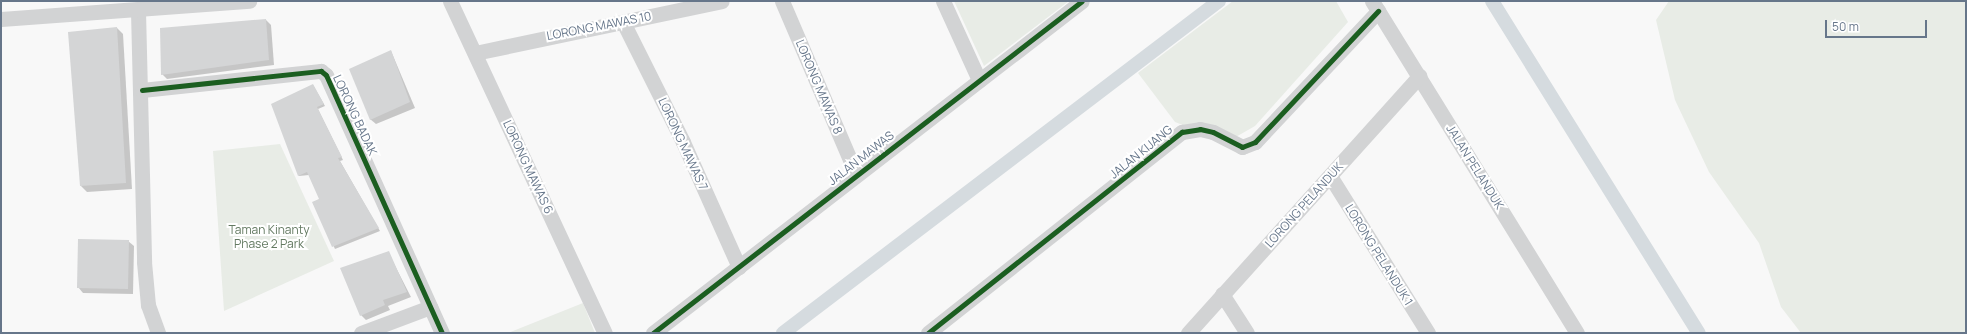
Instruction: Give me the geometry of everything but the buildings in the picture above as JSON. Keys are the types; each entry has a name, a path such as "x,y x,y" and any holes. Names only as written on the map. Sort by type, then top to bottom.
{"street":[{"path":"1,19 147,7 249,1"},
{"name":"LORONG MAWAS 6","path":"450,1 605,333"},
{"name":"LORONG MAWAS 10","path":"475,53 578,29 623,22 722,1"},
{"name":"LORONG MAWAS 8","path":"782,1 856,174"},
{"path":"943,1 979,80"},
{"name":"JALAN MAWAS","path":"653,333 856,174 1082,1"},
{"name":"JALAN PELANDUK","path":"1375,6 1577,333"},
{"name":"JALAN KIJANG","path":"928,333 1182,132 1200,129 1213,132 1242,147 1255,142 1375,6"},
{"path":"147,7 142,90 144,262 148,305 158,333"},
{"name":"LORONG MAWAS 7","path":"623,22 683,142 739,267"},
{"name":"LORONG BADAK","path":"142,90 321,71 326,75 442,333"},
{"name":"LORONG PELANDUK","path":"1188,333 1419,76"},
{"name":"LORONG PELANDUK 1","path":"1330,176 1428,333"},
{"path":"1222,294 1247,333"},
{"path":"361,333 430,307"}],"green space":[{"path":"954,1 1069,1 984,66"},
{"path":"1233,1 1336,1 1348,22 1255,126 1227,142 1175,122 1138,73"},
{"path":"1669,1 1966,1 1966,333 1801,333 1781,307 1759,243 1709,172 1675,100 1656,20"},
{"name":"Taman Kinanty Phase 2 Park","path":"280,144 334,261 224,311 213,151"},
{"path":"583,303 595,333 508,333"}],"waterway":[{"path":"783,333 1219,1"},
{"path":"1492,1 1699,333"}],"cycle path":[{"path":"653,333 1082,1"},
{"path":"928,333 1182,132 1200,129 1213,132 1242,147 1255,142 1378,11"},
{"path":"142,90 321,71 326,75 442,333"}]}
